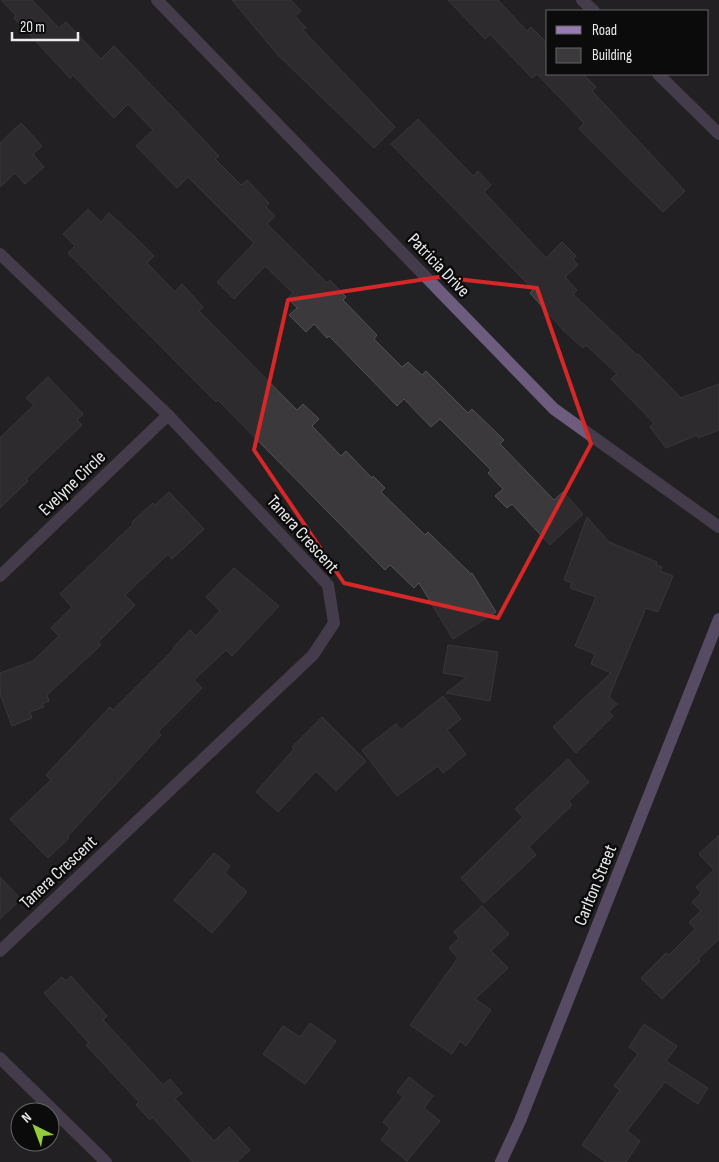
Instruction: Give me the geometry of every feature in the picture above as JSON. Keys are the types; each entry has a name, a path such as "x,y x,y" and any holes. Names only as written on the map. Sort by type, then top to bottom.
{"main road":[{"name":"Carlton Street","path":"501,1162 520,1121 719,619"}],"street":[{"name":"Patricia Drive","path":"157,0 554,409 719,527"},
{"path":"582,0 593,10"},
{"path":"659,75 719,134"},
{"name":"Tanera Crescent","path":"0,254 168,414 328,585 334,623 313,655 0,951"},
{"name":"Evelyne Circle","path":"0,576 168,414"},
{"path":"0,1058 106,1162"}],"highlighted area":[{"path":"439,277 537,288 591,444 498,618 344,583 254,450 288,300"}],"building":[{"path":"1,0 32,0 59,28 66,22 101,59 114,46 219,156 215,159 241,185 247,180 269,203 266,207 275,216 267,224 327,283 330,280 346,297 343,300 377,335 374,339 402,367 408,362 422,375 426,371 468,413 472,409 504,440 500,444 554,500 563,492 583,514 550,545 512,504 507,508 495,496 503,489 488,473 491,470 440,419 431,427 404,399 397,406 329,336 327,338 314,324 306,332 289,315 297,308 288,298 293,293 265,266 234,299 217,282 254,243 188,177 177,188 136,146 153,130 128,104 114,118 73,75 70,78 14,18 16,15"},
{"path":"232,0 291,0 301,11 295,16 306,28 303,30 395,127 374,148 277,54"},
{"path":"448,0 498,0 527,31 531,27 546,42 546,75 584,75 596,87 592,91 685,191 663,212 579,129 584,123 537,74 532,78 490,34 485,39"},
{"path":"418,119 473,176 478,171 491,185 484,192 546,258 562,242 576,256 573,259 578,265 565,277 577,290 573,294 638,354 681,398 719,384 719,430 698,438 697,435 666,448 650,427 654,423 611,379 617,374 586,345 583,348 564,331 530,293 533,290 523,279 391,144"},
{"path":"21,123 42,146 33,154 44,167 25,184 15,173 0,187 0,143"},
{"path":"88,209 101,222 109,213 137,239 154,256 147,263 175,292 182,284 203,307 199,311 297,410 303,404 319,419 312,426 341,456 346,451 372,478 373,476 385,488 381,492 425,535 428,532 472,573 496,612 453,639 419,583 414,588 390,565 385,570 218,400 216,402 68,253 75,246 63,234"},
{"path":"48,377 83,414 77,420 82,425 26,479 28,481 0,508 0,438 34,405 26,398"},
{"path":"169,492 204,529 172,559 168,554 125,595 135,605 98,642 101,645 47,695 49,701 42,704 44,707 30,712 32,718 12,726 0,694 0,673 33,661 59,636 51,628 72,607 60,594 133,524 132,522 153,503 155,505"},
{"path":"587,517 609,542 657,562 656,565 662,567 660,571 673,576 658,612 646,608 609,697 617,704 609,712 613,716 576,753 553,727 611,673 591,664 595,654 575,646 596,597 570,588 572,583 564,580"},
{"path":"234,568 279,606 232,656 226,650 194,680 202,688 158,732 161,735 67,837 69,838 48,858 10,819 51,780 46,775 110,707 113,710 174,649 190,630 196,636 220,611 206,597"},
{"path":"448,645 498,652 490,701 446,693 467,677 443,673"},
{"path":"443,696 461,719 447,730 466,754 443,773 438,766 397,796 362,750 396,724 401,730"},
{"path":"322,717 366,761 336,791 316,771 278,812 256,792 294,749 292,747"},
{"path":"568,759 589,782 569,801 572,805 529,847 536,855 484,903 461,878 523,817 515,809"},
{"path":"719,835 719,939 662,999 641,978 666,953 669,955 695,929 689,922 701,911 692,902 701,893 696,887 714,870 699,854"},
{"path":"214,853 230,866 225,873 247,892 212,933 174,900"},
{"path":"0,877 21,899 0,919"},
{"path":"482,906 509,934 491,951 508,968 475,999 491,1010 466,1046 460,1041 452,1054 410,1025 458,958 449,948 459,938 454,932"},
{"path":"71,976 107,1016 103,1020 163,1085 170,1079 182,1093 175,1099 214,1141 229,1127 250,1150 237,1162 193,1162 152,1117 150,1120 136,1105 139,1102 86,1045 89,1043 44,993 62,977 66,981"},
{"path":"310,1023 336,1041 305,1084 263,1054 283,1026 300,1037"},
{"path":"644,1024 677,1046 666,1061 708,1088 698,1104 665,1082 627,1131 640,1141 626,1162 606,1162 582,1145 620,1090 614,1086 638,1054 629,1047"},
{"path":"409,1077 433,1096 424,1108 440,1121 407,1161 381,1140 390,1128 383,1122 403,1097 397,1092"}]}
